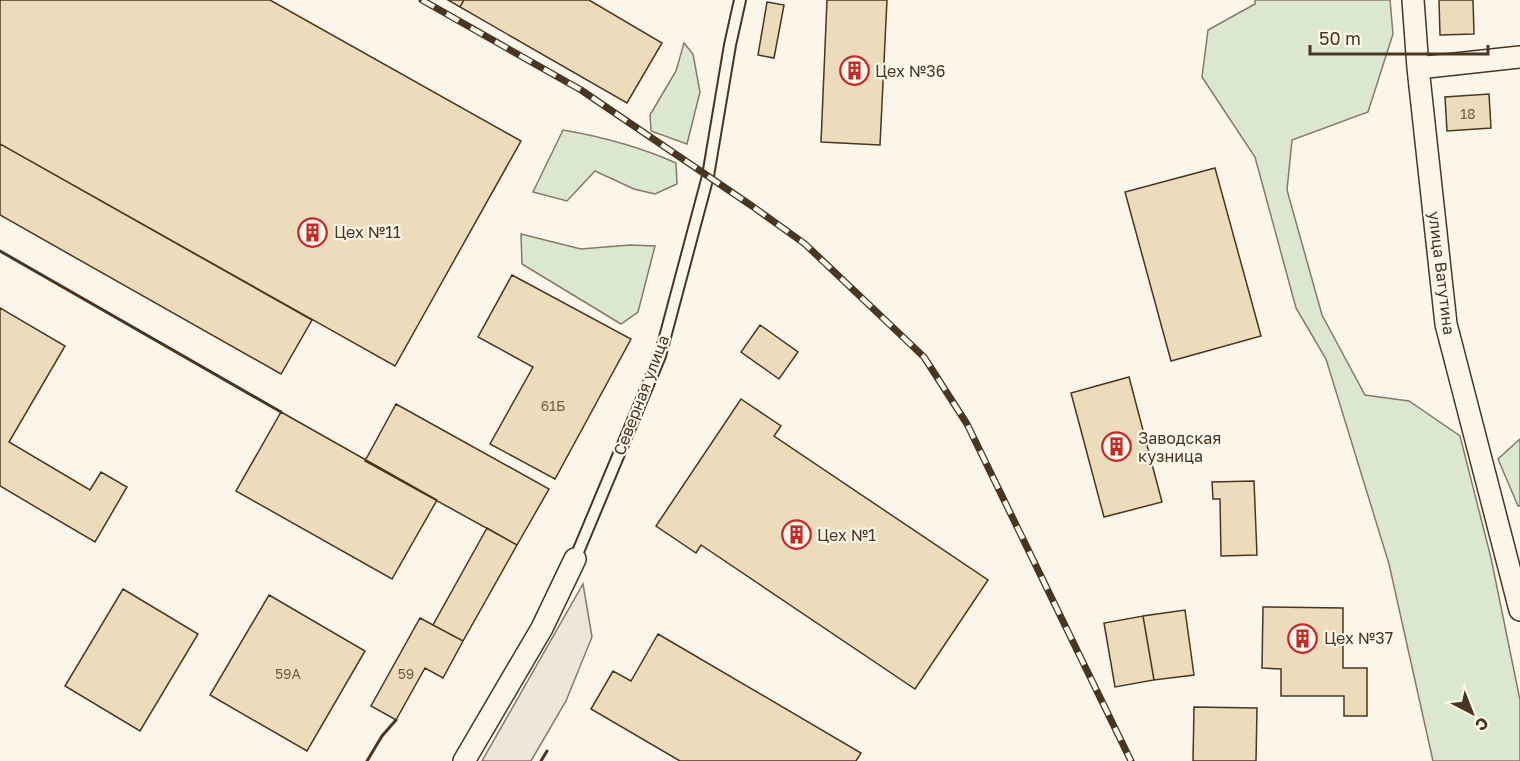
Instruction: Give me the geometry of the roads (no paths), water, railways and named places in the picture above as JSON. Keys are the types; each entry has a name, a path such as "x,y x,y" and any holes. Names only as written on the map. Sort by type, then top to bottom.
{"street":[{"name":"улица Ватутина","path":"1413,0 1418,68 1446,324 1520,610"},
{"path":"1418,68 1520,57"},
{"name":"Северная улица","path":"464,761 542,628 575,559"}],"lane":[{"name":"Северная улица","path":"575,559 660,356 708,176 740,0"}],"railway":[{"path":"422,0 581,90 752,206 805,244 924,357 967,424 1131,761"}],"place":[{"name":"Цех №36","path":"854,71"},
{"name":"Цех №11","path":"313,232"},
{"name":"Заводская кузница","path":"1117,447"},
{"name":"Цех №1","path":"796,535"},
{"name":"Цех №37","path":"1303,638"}]}
